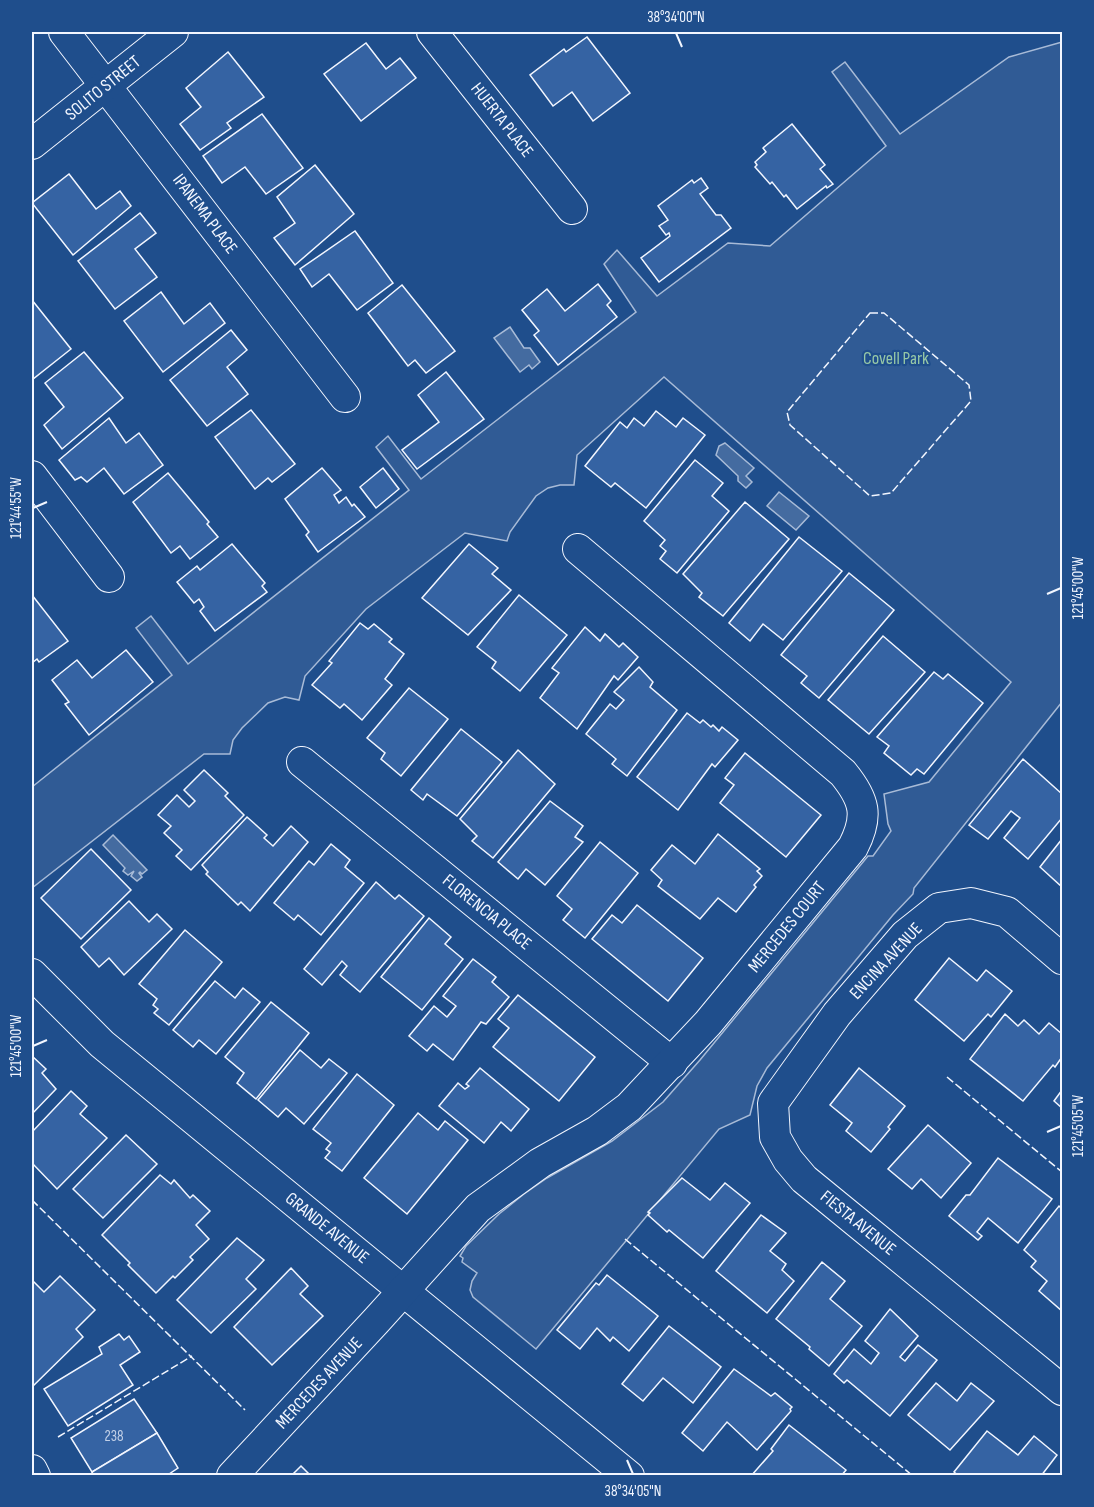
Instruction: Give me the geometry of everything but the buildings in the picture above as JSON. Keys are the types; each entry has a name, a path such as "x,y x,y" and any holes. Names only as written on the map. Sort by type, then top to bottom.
{"street":[{"name":"IPANEMA PLACE","path":"64,32 345,397"},
{"name":"SOLITO STREET","path":"32,144 173,32"},
{"name":"HUERTA PLACE","path":"432,32 572,209"},
{"path":"32,476 109,577"},
{"name":"MERCEDES COURT","path":"404,1289 478,1208 540,1163 597,1131 629,1107 708,1023 853,847 861,831 864,816 862,802 856,789 843,773 578,549"},
{"name":"FLORENCIA PLACE","path":"302,762 672,1063"},
{"name":"ENCINA AVENUE","path":"837,1014 905,934 939,908 971,903 1007,912 1062,959"},
{"name":"GRANDE AVENUE","path":"32,974 102,1044 404,1289 629,1476"},
{"name":"FIESTA AVENUE","path":"837,1014 773,1103 775,1137 788,1160 804,1179 1062,1390"},
{"name":"MERCEDES AVENUE","path":"232,1476 404,1289"},
{"path":"32,1470 35,1476"}],"shaded area":[{"path":"1062,42 1062,702 914,888 913,894 893,915 767,1068 757,1086 750,1115 719,1129 536,1349 473,1297 470,1290 477,1273 462,1262 463,1258 460,1256 466,1246 524,1194 547,1178 612,1141 663,1102 868,856 873,856 891,831 884,794 929,782 1011,682 664,377 577,455 574,485 548,488 536,496 510,532 507,541 465,533 366,609 305,676 299,700 285,697 268,703 233,740 230,754 204,754 32,888 32,787 172,675 136,628 151,616 188,664 409,490 376,447 388,436 421,479 636,312 604,264 617,250 657,296 728,243 770,246 886,146 832,72 845,62 900,134 1009,57"},
{"path":"510,327 524,348 530,348 540,362 532,369 529,365 520,372 494,338"},
{"path":"725,443 754,468 746,476 752,482 746,488 738,481 738,476 716,455 719,446"},
{"path":"779,492 809,516 796,530 767,506"},
{"path":"113,835 147,870 142,874 139,873 142,877 137,881 131,876 134,871 128,875 123,871 125,868 103,845"}],"fence":[{"path":"870,313 884,313 969,385 971,401 891,493 870,496 790,425 787,412 870,313"},
{"path":"947,1077 1062,1172"},
{"path":"32,1200 245,1410"},
{"path":"625,1239 913,1476"},
{"path":"58,1437 192,1356"}],"park label":[{"name":"Covell Park","path":"896,358"}]}
